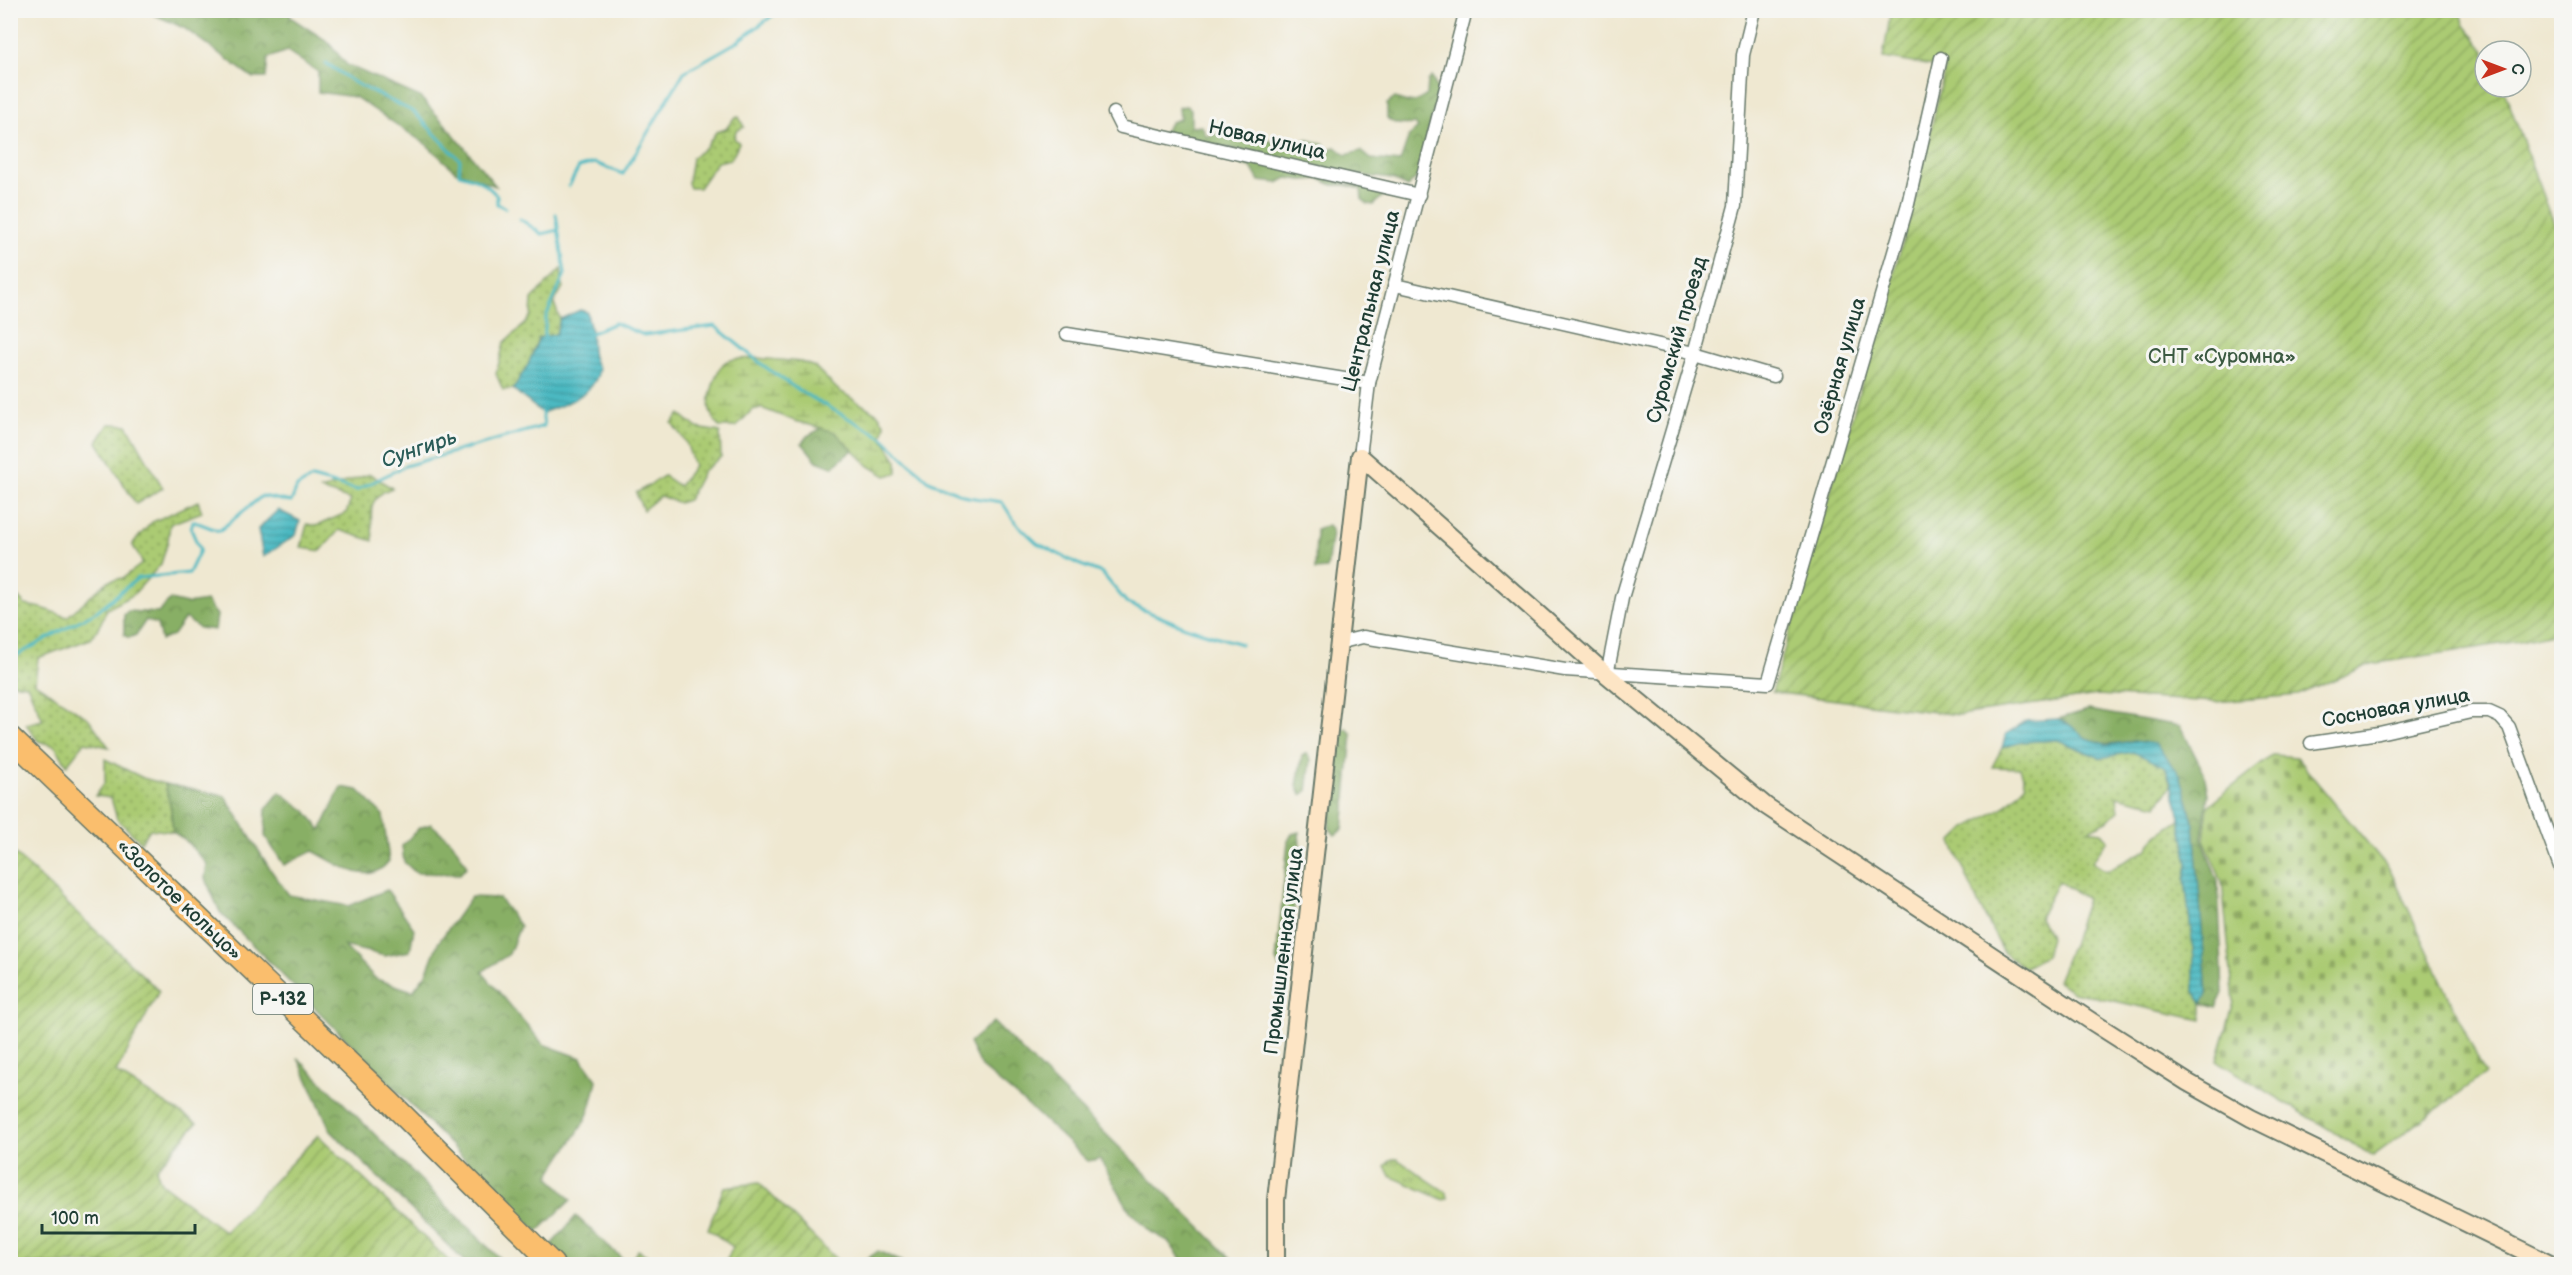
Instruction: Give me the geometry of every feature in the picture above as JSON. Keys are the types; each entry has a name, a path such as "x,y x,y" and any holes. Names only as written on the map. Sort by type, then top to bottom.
{"highway":[{"name":"«Золотое кольцо»","path":"10,737 390,1102 553,1264"},
{"name":"«Золотое кольцо»","path":"10,755 382,1112 535,1264"}],"street":[{"name":"Центральная улица","path":"1338,643 1369,383 1466,10"},
{"name":"Суромский проезд","path":"1607,675 1622,598 1695,353 1735,206 1743,56 1754,10"},
{"name":"Озёрная улица","path":"1607,675 1768,682 1908,204 1941,58"},
{"name":"Новая улица","path":"1114,113 1121,127 1419,195"},
{"path":"1395,285 1695,353 1774,376"},
{"path":"1067,334 1369,383"},
{"path":"1360,456 1607,675 1766,806 2100,1028 2251,1118 2550,1264"},
{"path":"1338,643 1363,637 1607,675"},
{"name":"Промышленная улица","path":"1276,1264 1276,1200 1338,643"},
{"name":"Сосновая улица","path":"2311,743 2379,733 2471,712 2489,712 2500,717 2509,727 2562,872"}],"green space":[{"path":"146,11 291,11 290,17 327,41 347,65 420,97 496,186 455,171 427,145 355,97 318,92 318,72 287,51 268,58 266,78 253,78 184,28"},
{"name":"СНТ «Суромна»","path":"1891,11 2461,11 2464,24 2476,39 2473,39 2473,99 2507,99 2561,242 2561,632 2520,641 2371,664 2298,695 2216,702 2097,695 1959,715 1772,692 1915,200 1945,68 1883,58"},
{"path":"1432,77 1438,91 1418,176 1407,187 1392,179 1352,174 1162,134 1171,122 1180,119 1179,107 1186,106 1191,109 1191,127 1202,126 1206,136 1230,132 1236,137 1248,138 1251,143 1265,140 1289,147 1306,139 1324,144 1325,155 1331,148 1336,147 1346,155 1361,151 1371,159 1400,162 1409,136 1418,128 1415,124 1390,121 1387,118 1387,104 1395,98 1412,102 1423,98 1427,95 1428,81"},
{"path":"739,117 744,127 736,131 734,138 739,143 731,159 717,162 699,188 690,188 688,183 692,158 707,146 716,132 726,129 734,118"},
{"path":"1240,158 1395,195 1383,196 1373,205 1362,199 1361,189 1346,185 1333,185 1320,179 1287,178 1278,183 1259,181 1251,167 1242,165"},
{"path":"561,269 563,287 554,303 560,319 556,334 538,338 528,365 513,389 503,390 496,374 504,343 525,324 531,315 532,299"},
{"path":"757,358 801,362 815,367 838,390 878,414 885,425 882,437 897,461 897,473 886,476 869,466 835,432 795,421 761,408 752,410 736,427 719,427 711,414 709,405 720,369 727,361"},
{"path":"680,414 697,428 720,432 721,457 703,471 688,500 679,503 660,496 643,510 636,493 664,476 679,486 694,466 686,442 672,423"},
{"path":"109,424 127,425 163,488 136,504 97,442"},
{"path":"822,428 835,432 853,450 832,467 817,461 802,443 807,436"},
{"path":"370,474 392,488 383,492 373,503 371,516 373,541 339,530 321,551 301,548 307,524 316,526 346,513 351,500 321,490"},
{"path":"198,501 202,512 170,524 161,564 133,595 107,609 99,627 90,639 38,658 35,683 89,719 109,747 85,742 67,765 55,746 38,741 26,724 43,720 27,685 11,683 11,590 25,605 67,617 108,581 123,578 143,563 132,544 152,522"},
{"path":"1328,525 1332,532 1327,569 1315,570 1316,530"},
{"path":"170,600 187,604 206,601 217,615 215,630 199,628 185,618 173,635 161,640 157,624 146,620 136,635 129,638 124,635 124,615 128,611 158,613"},
{"path":"2088,710 2180,726 2204,773 2208,794 2202,839 2218,882 2223,993 2216,1008 2202,1003 2207,994 2194,825 2180,774 2134,741 2098,743 2082,736 2058,719"},
{"path":"1346,728 1352,734 1343,829 1335,835 1329,828 1340,732"},
{"path":"2058,740 2100,758 2133,752 2165,766 2171,786 2157,805 2117,796 2119,811 2107,821 2088,830 2102,832 2108,840 2092,862 2106,871 2147,850 2157,835 2180,820 2188,864 2185,879 2194,957 2194,991 2202,1003 2202,1020 2073,992 2057,981 2087,899 2058,881 2039,918 2051,937 2046,956 2023,968 2004,953 1979,905 1952,842 1966,828 2004,807 2026,785 2020,768 1992,767 2002,748 2022,742"},
{"path":"1307,753 1311,760 1307,791 1301,795 1297,786 1302,756"},
{"path":"2273,755 2296,757 2390,870 2485,1074 2373,1156 2217,1061 2234,1002 2222,882 2204,840 2208,806"},
{"path":"105,759 143,778 165,784 171,809 173,832 150,829 141,842 117,819 111,798 95,796 105,782"},
{"path":"165,784 225,796 270,869 289,895 348,906 387,890 414,929 410,951 385,956 344,946 376,979 413,991 426,974 438,943 471,897 499,898 520,926 509,954 482,972 543,1044 581,1058 597,1080 587,1117 549,1177 571,1200 537,1232 220,912 205,878 207,864 185,840 173,832 171,809"},
{"path":"341,787 358,790 383,815 389,861 381,869 372,873 362,873 342,867 313,851 284,865 265,836 266,809 280,792 306,811 321,830"},
{"path":"431,824 453,843 467,866 460,874 416,873 404,862 402,846 419,828"},
{"path":"1299,832 1300,847 1288,965 1280,968 1276,961 1288,841 1292,834"},
{"path":"11,850 159,991 116,1073 197,1123 156,1169 161,1183 225,1232 318,1135 452,1264 11,1264"},
{"path":"993,1022 1237,1264 1197,1264 1182,1260 1168,1241 1151,1232 1130,1211 1100,1159 1088,1161 1033,1110 981,1067 969,1043"},
{"path":"298,1058 505,1264 467,1264 331,1131"},
{"path":"1392,1159 1397,1159 1447,1193 1448,1198 1444,1200 1390,1176 1385,1166"},
{"path":"759,1183 841,1264 725,1264 733,1247 708,1229 724,1187"},
{"path":"576,1216 628,1264 570,1264 551,1245"},
{"path":"638,1250 661,1264 628,1264"},
{"path":"878,1251 902,1262 904,1264 860,1264"}],"water":[{"path":"580,310 587,312 593,355 599,369 597,378 578,397 542,413 513,389 528,365 539,338 556,334 560,319"},
{"path":"278,510 300,521 296,535 263,557 258,529"},
{"path":"2058,719 2073,727 2086,738 2108,745 2134,741 2155,744 2180,774 2194,825 2207,994 2202,1003 2194,991 2194,957 2185,879 2188,864 2177,803 2166,767 2133,752 2100,758 2058,740 2022,742 2002,748 2006,734 2026,721"}],"waterway":[{"name":"Сунгирь","path":"569,186 579,167 595,163 623,174 684,72 737,42 780,10"},
{"path":"326,63 355,83 414,112 460,160 459,174 485,184 497,196 497,204 505,208"},
{"name":"Сунгирь","path":"544,340 546,317 565,274 556,214"},
{"path":"520,219 542,234 558,230"},
{"path":"589,334 615,323 644,335 715,326 798,390 882,437 929,481 968,497 1002,502 1015,522 1037,543 1078,564 1102,573 1127,603 1185,627 1241,644"},
{"name":"Сунгирь","path":"10,659 97,611 138,578 189,573 200,550 191,529 193,521 219,531 262,496 291,502 297,487 312,478 357,490 405,466 544,426 542,411"}]}
